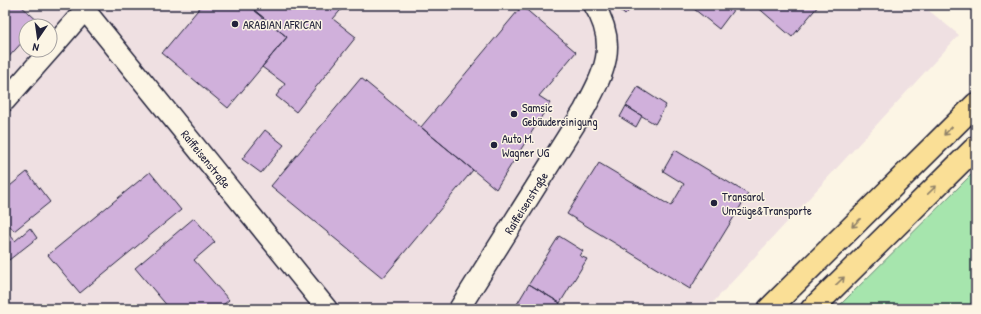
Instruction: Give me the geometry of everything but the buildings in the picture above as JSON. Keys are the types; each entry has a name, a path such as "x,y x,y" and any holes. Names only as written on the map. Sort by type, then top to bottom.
{"highway":[{"path":"769,309 976,104"},
{"path":"812,309 976,147"}],"street":[{"name":"Raiffeisenstraße","path":"459,309 584,110 606,66 607,42 603,19 594,5"},
{"name":"Raiffeisenstraße","path":"85,6 327,309"},
{"path":"58,40 85,6"},
{"path":"5,101 43,58"}],"shaded area":[{"path":"5,5 922,5 959,35 707,309 5,309"}],"green space":[{"path":"976,170 976,309 836,309"}],"place":[{"name":"ARABIAN AFRICAN","path":"235,24"},
{"name":"Samsic Gebäudereinigung","path":"514,114"},
{"name":"Auto M. Wagner UG","path":"494,145"},
{"name":"Transarol Umzüge&Transporte","path":"714,203"}]}
